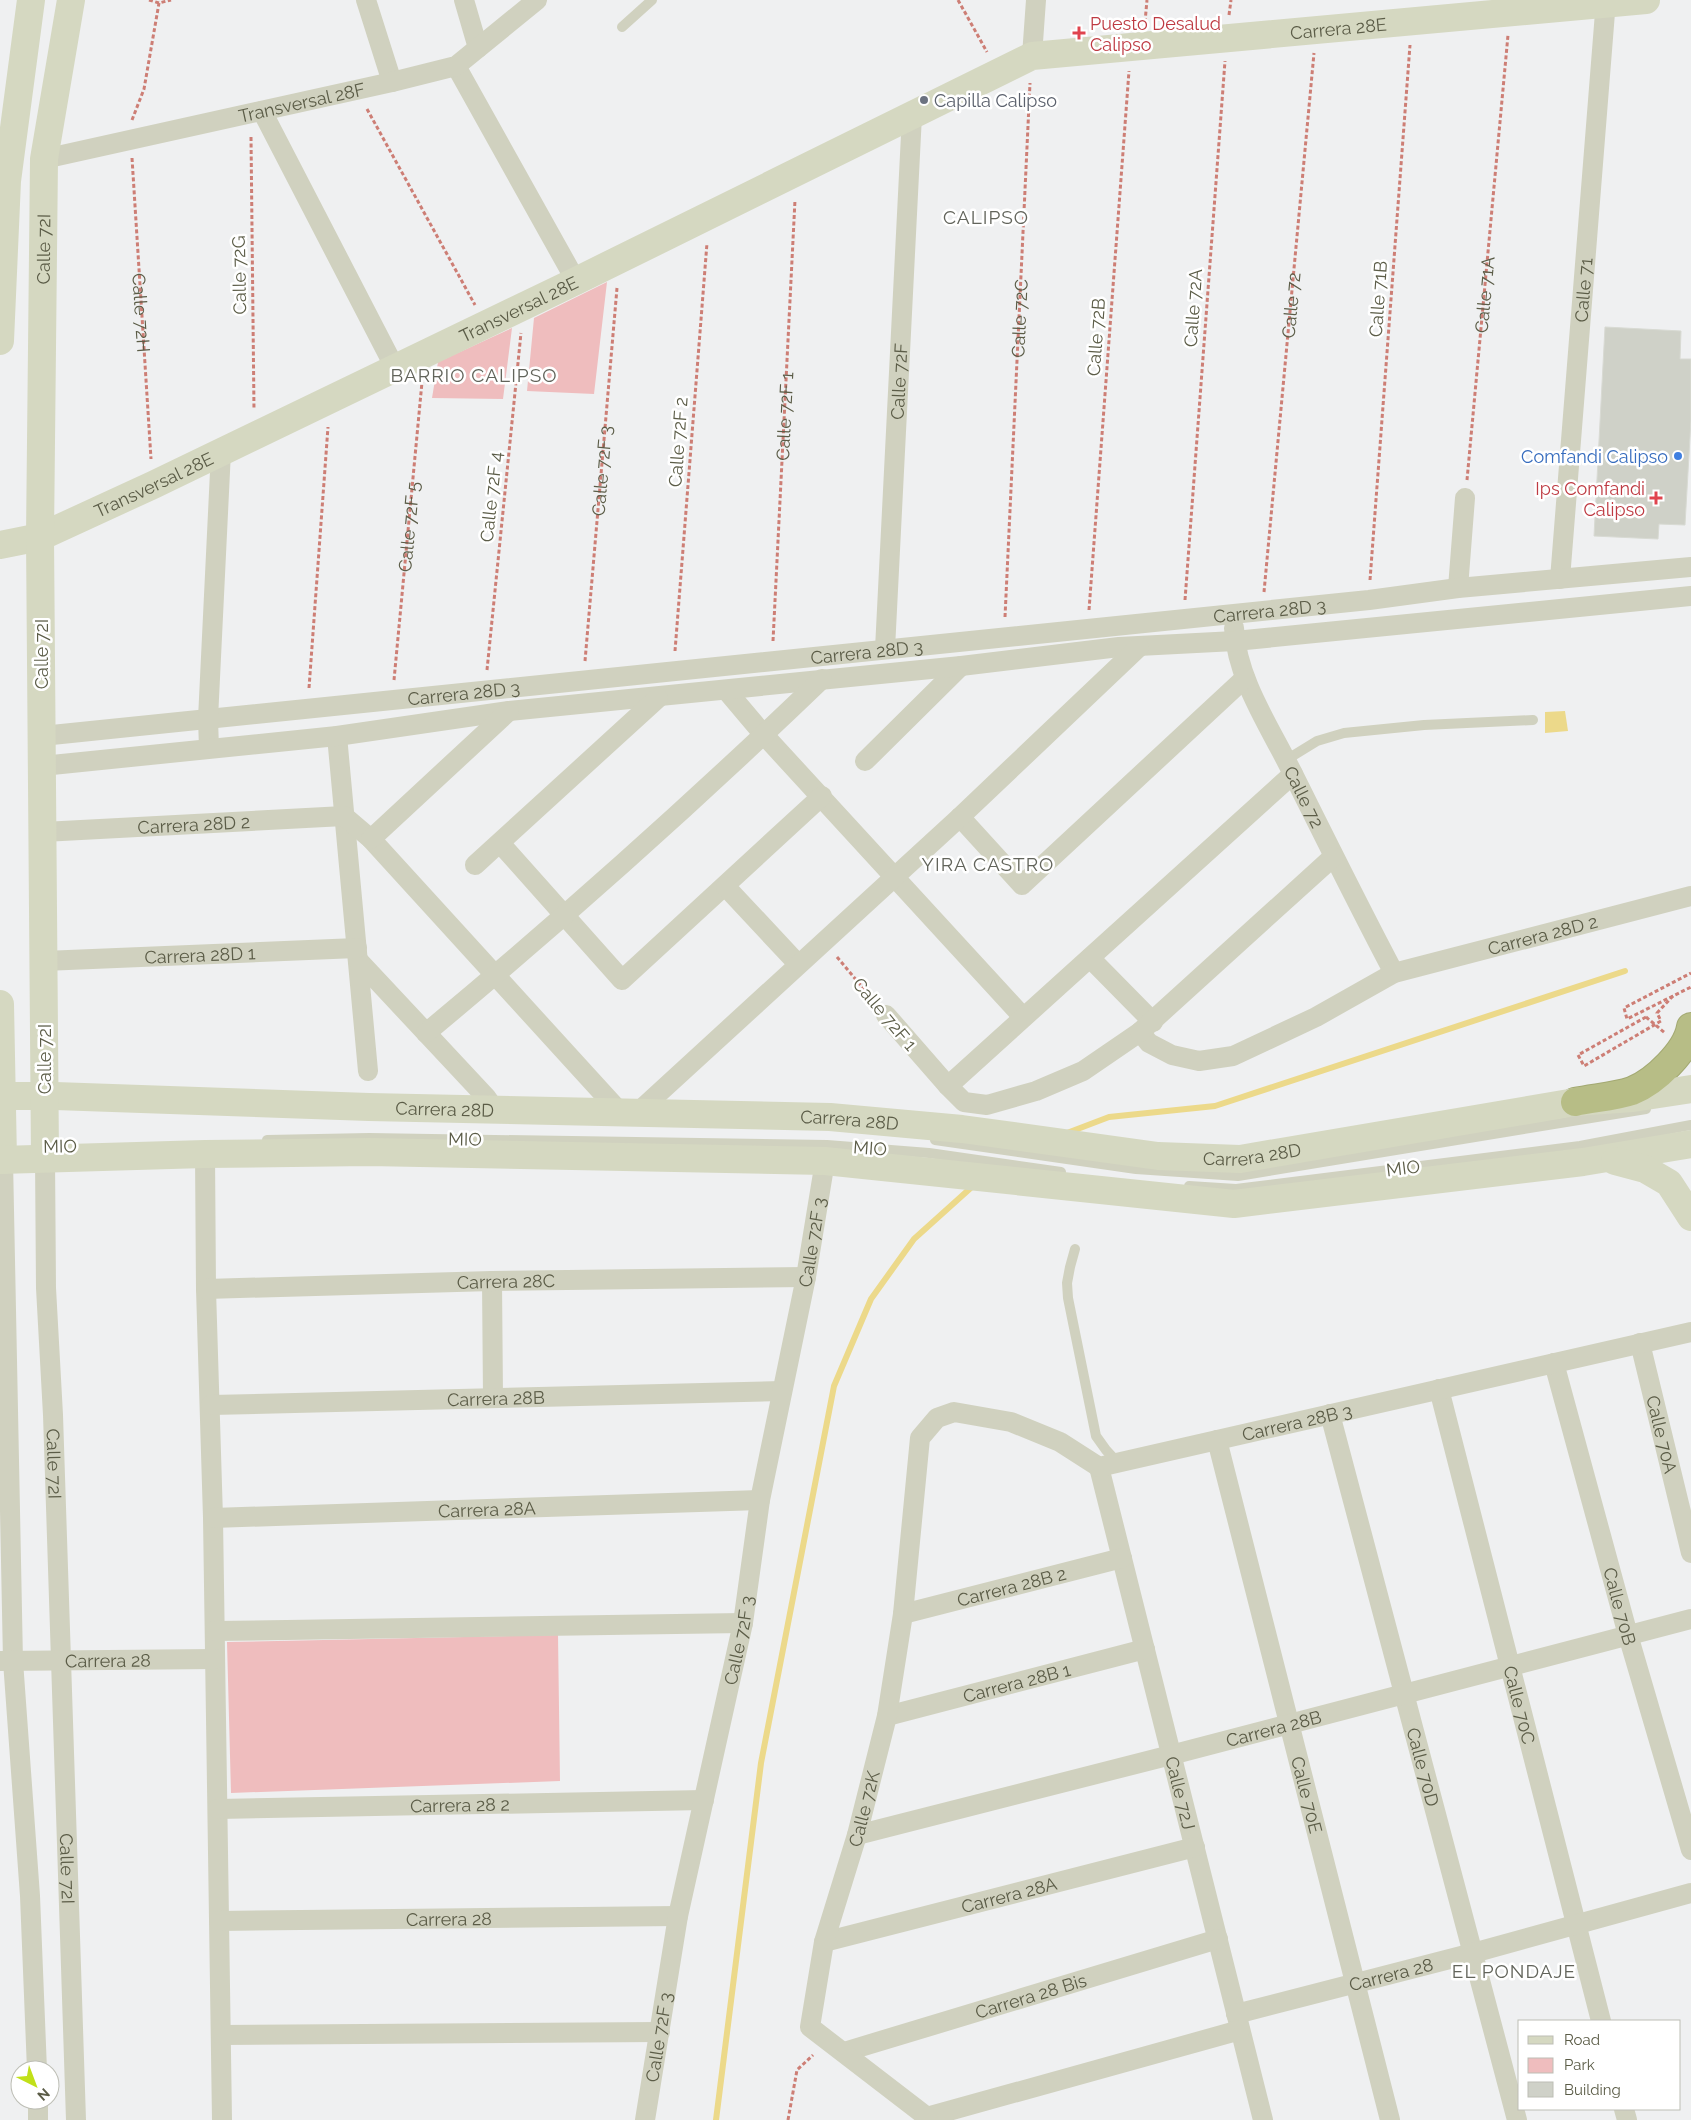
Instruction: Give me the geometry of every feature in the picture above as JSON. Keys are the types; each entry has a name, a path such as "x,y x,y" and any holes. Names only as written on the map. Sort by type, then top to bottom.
{"highway":[{"path":"1575,1102 1632,1090 1647,1082 1672,1061 1682,1047 1679,1030"}],"street":[{"path":"0,341 4,183 31,0"},
{"name":"Calle 72I","path":"71,0 44,160 40,537 46,1288 53,1415 76,2120"},
{"path":"366,0 392,82"},
{"path":"464,0 478,48"},
{"name":"Transversal 28F","path":"44,160 456,66 537,0"},
{"path":"1032,56 1036,0"},
{"name":"Carrera 28E","path":"1032,56 1510,13 1605,2 1646,0"},
{"name":"Calle 71","path":"1560,579 1605,2"},
{"name":"Transversal 28E","path":"0,545 40,537 152,485 524,307 1032,56"},
{"path":"456,66 576,281"},
{"path":"257,112 395,368"},
{"name":"Calle 72F","path":"885,649 912,115"},
{"path":"209,748 208,719 222,451"},
{"path":"1458,588 1465,498"},
{"name":"Carrera 28D 3","path":"42,736 1369,600 1458,588 1691,567"},
{"name":"Carrera 28D 3","path":"42,766 337,736 509,711 658,698 1129,647 1234,641 1691,596"},
{"name":"Calle 72","path":"1233,614 1234,641 1245,678 1333,857 1394,974"},
{"path":"344,816 371,839 496,974 628,1112 824,941 960,817 1129,647 1117,625"},
{"path":"865,761 961,666"},
{"path":"960,817 1022,885 1245,678"},
{"path":"426,1033 565,915 764,735 822,679"},
{"path":"726,690 764,735 1023,1017"},
{"path":"474,865 658,698"},
{"path":"371,839 509,711"},
{"path":"337,736 368,1071"},
{"path":"948,1086 1090,958 1290,767"},
{"path":"500,843 622,980 726,887 822,796"},
{"name":"Carrera 28D 2","path":"42,832 344,816"},
{"name":"Calle 72F 1","path":"886,1015 964,1102 987,1105 1036,1091 1083,1071 1146,1027 1333,857"},
{"path":"726,887 798,964"},
{"name":"Carrera 28D 2","path":"1090,958 1146,1027 1149,1043 1172,1055 1200,1061 1233,1056 1316,1017 1394,974 1691,896"},
{"path":"358,954 495,1110"},
{"name":"Carrera 28D 1","path":"44,961 358,954"},
{"path":"0,1004 3,1104 6,1661 30,1896 36,2060"},
{"name":"Carrera 28D","path":"3,1104 830,1116 1147,1163 1240,1159 1575,1102 1633,1098 1691,1089"},
{"path":"3,1152 46,1150 205,1154 369,1152 825,1161 1085,1182 1234,1204 1583,1162 1691,1144"},
{"path":"205,1154 206,1288 214,1518 222,2120"},
{"name":"Calle 72F 3","path":"646,2120 678,1916 743,1623 760,1500 806,1277 825,1161"},
{"path":"1583,1162 1615,1161 1645,1169 1669,1183 1691,1217"},
{"name":"Carrera 28C","path":"206,1288 492,1281 806,1277"},
{"path":"492,1281 493,1397"},
{"name":"Carrera 28B 3","path":"1098,1467 1691,1332"},
{"name":"Calle 70A","path":"1640,1343 1691,1553"},
{"name":"Calle 70B","path":"1554,1363 1628,1635 1691,1850"},
{"name":"Calle 70C","path":"1439,1389 1601,2020"},
{"name":"Carrera 28B","path":"211,1405 782,1391"},
{"name":"Calle 72K","path":"927,2118 810,2026 824,1942 856,1835 887,1716 903,1614 920,1438 937,1418 954,1412 1010,1422 1060,1442 1098,1467"},
{"name":"Calle 70D","path":"1330,1414 1516,2120"},
{"name":"Calle 70E","path":"1217,1440 1390,2120"},
{"name":"Calle 72J","path":"1098,1467 1263,2120"},
{"name":"Carrera 28A","path":"214,1518 760,1500"},
{"name":"Carrera 28B 2","path":"903,1614 1122,1558"},
{"name":"Carrera 28B","path":"856,1835 1691,1619"},
{"path":"215,1631 743,1623"},
{"name":"Carrera 28B 1","path":"887,1716 1145,1649"},
{"name":"Carrera 28","path":"6,1661 215,1659"},
{"name":"Carrera 28 2","path":"218,1809 704,1800"},
{"name":"Carrera 28A","path":"824,1942 1194,1847"},
{"name":"Carrera 28","path":"927,2118 1238,2022 1355,1983 1691,1893"},
{"name":"Carrera 28","path":"219,1921 678,1916"},
{"name":"Carrera 28 Bis","path":"836,2047 1218,1939"},
{"path":"221,2034 660,2032"}],"lane":[{"path":"622,27 652,0"},
{"path":"1290,767 1318,741 1344,733 1424,725 1533,720"},
{"name":"MIO","path":"1147,1163 1238,1176 1654,1108"},
{"name":"MIO","path":"1180,1185 1236,1189 1580,1146 1691,1125"},
{"path":"926,1139 954,1135"},
{"name":"MIO","path":"254,1140 369,1138 827,1145 929,1153 1085,1182"},
{"path":"1076,1249 1067,1284 1071,1320 1096,1436 1118,1463"}],"path":[{"path":"149,0 159,3 171,0"},
{"path":"958,0 999,71"},
{"name":"Calle 72A","path":"1183,618 1231,0"},
{"path":"128,141 144,89 159,3"},
{"name":"Calle 71A","path":"1465,498 1510,13"},
{"name":"Calle 71B","path":"1369,600 1412,22"},
{"name":"Calle 72","path":"1262,610 1316,30"},
{"name":"Calle 72B","path":"1088,628 1131,47"},
{"name":"Calle 72C","path":"1004,637 1032,56"},
{"path":"356,90 486,325"},
{"name":"Calle 72G","path":"254,436 257,112"},
{"name":"Calle 72H","path":"128,141 152,485"},
{"name":"Calle 72F 1","path":"772,661 797,172"},
{"name":"Calle 72F 2","path":"674,671 709,216"},
{"name":"Calle 72F 3","path":"583,681 619,260"},
{"name":"Calle 72F 4","path":"485,691 524,307"},
{"name":"Calle 72F 5","path":"392,700 425,354"},
{"path":"308,709 330,399"},
{"name":"Calle 72F 1","path":"824,941 886,1015"},
{"path":"1691,973 1624,1008 1627,1019 1691,987"},
{"path":"1673,996 1657,1013 1661,1021 1584,1066 1578,1055 1646,1017 1679,1030"},
{"path":"788,2120 797,2070 836,2047"}],"green space":[{"path":"607,282 594,394 527,391 534,318"},
{"path":"512,328 503,399 432,398 438,362"},
{"path":"558,1635 560,1781 231,1793 227,1642"}],"shaded area":[{"path":"1565,711 1568,731 1545,733 1545,712"}],"building":[{"path":"1605,327 1681,331 1680,359 1691,359 1691,420 1685,525 1659,524 1658,539 1594,536"}],"waterway":[{"path":"1067,1133 1109,1117 1215,1106 1625,971"},
{"path":"716,2120 761,1763 834,1386 871,1299 914,1239 974,1185"}],"place":[{"name":"Puesto Desalud Calipso","path":"1079,33"},
{"name":"Capilla Calipso","path":"924,100"},
{"name":"Comfandi Calipso","path":"1678,456"},
{"name":"Ips Comfandi Calipso","path":"1656,498"}],"district":[{"name":"CALIPSO","path":"986,217"},
{"name":"BARRIO CALIPSO","path":"474,375"},
{"name":"YIRA CASTRO","path":"988,864"},
{"name":"EL PONDAJE","path":"1514,1971"}]}
